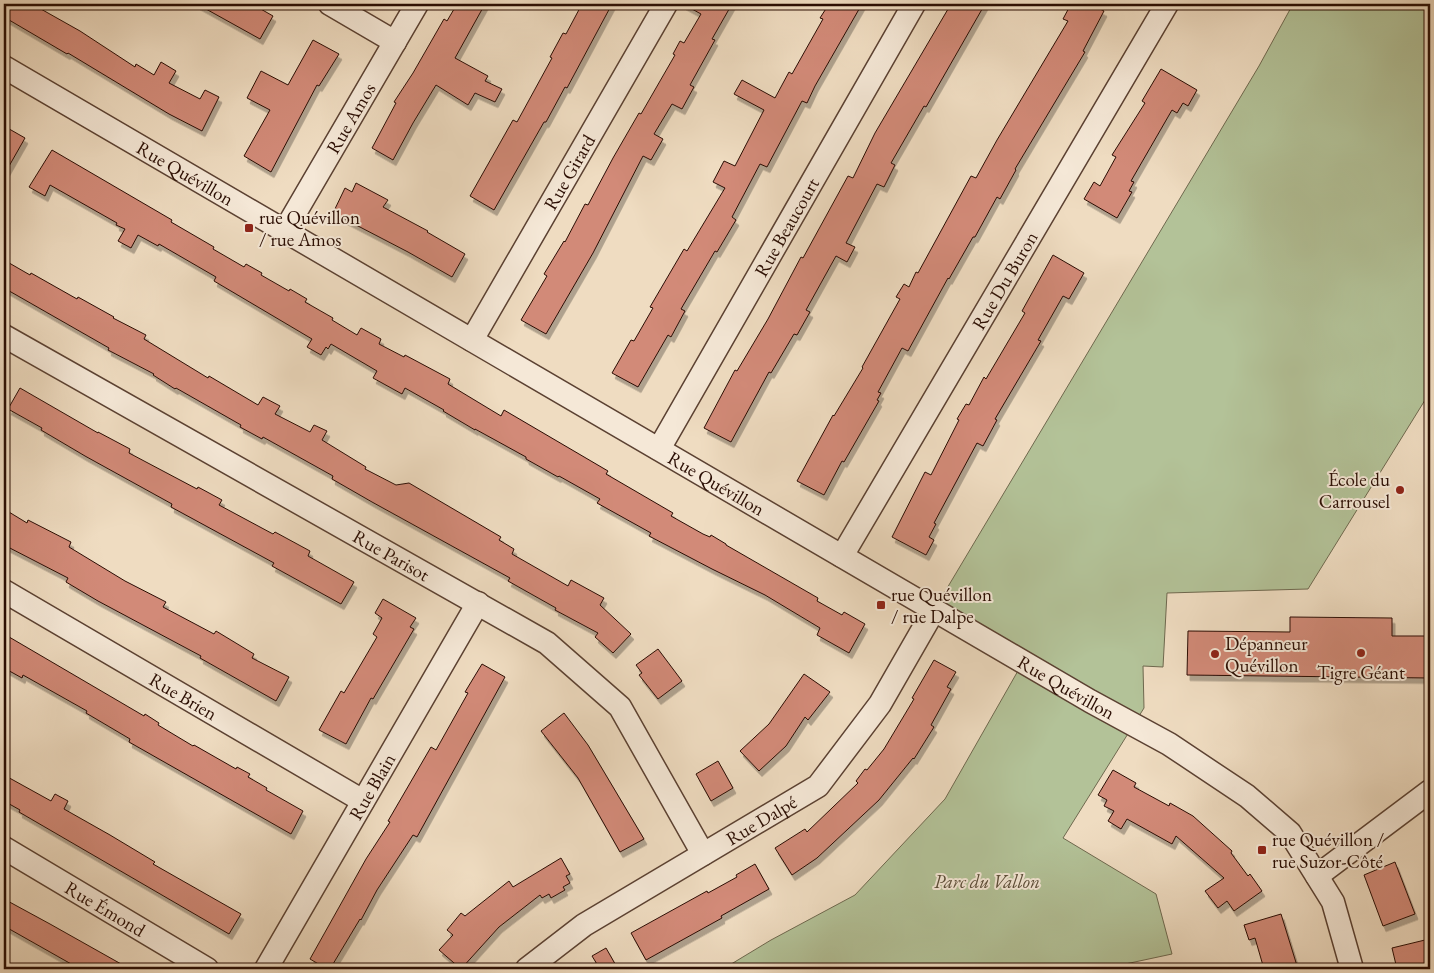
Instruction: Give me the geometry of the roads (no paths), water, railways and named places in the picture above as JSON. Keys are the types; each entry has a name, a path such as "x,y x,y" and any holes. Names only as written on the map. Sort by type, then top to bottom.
{"street":[{"path":"330,4 395,42"},
{"name":"Rue Amos","path":"284,232 417,4"},
{"name":"Rue Girard","path":"472,340 666,4"},
{"name":"Rue Beaucourt","path":"659,449 914,4"},
{"name":"Rue Du Buron","path":"842,556 1167,4"},
{"name":"Rue Quévillon","path":"4,67 1090,701 1169,744 1247,796 1290,833 1333,902 1352,969"},
{"name":"Rue Parisot","path":"4,336 478,603 547,644 620,707 703,854"},
{"name":"Rue Brien","path":"4,591 363,800"},
{"name":"Rue Blain","path":"266,969 478,603"},
{"name":"Rue Dalpé","path":"527,969 584,925 818,786 880,704 934,610"},
{"path":"1317,876 1430,791"},
{"name":"Rue Émond","path":"4,848 207,969"}],"place":[{"name":"rue Quévillon / rue Amos","path":"249,228"},
{"name":"École du Carrousel","path":"1400,490"},
{"name":"rue Quévillon / rue Dalpe","path":"881,605"},
{"name":"Tigre Géant","path":"1361,653"},
{"name":"Dépanneur Quévillon","path":"1215,654"},
{"name":"rue Quévillon / rue Suzor-Côté","path":"1262,850"}],"park label":[{"name":"Parc du Vallon","path":"987,881"}]}
